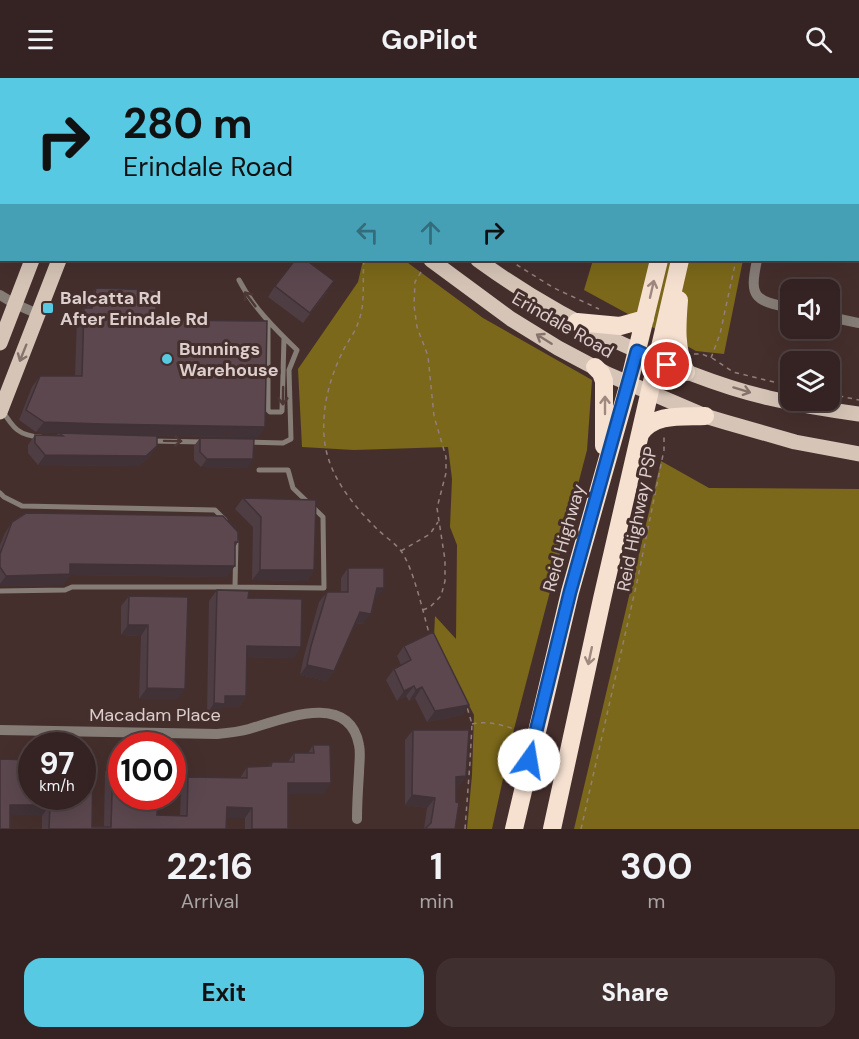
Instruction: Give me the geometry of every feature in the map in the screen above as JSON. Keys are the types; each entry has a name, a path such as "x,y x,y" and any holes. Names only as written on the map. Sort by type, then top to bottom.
{"highway":[{"name":"Reid Highway","path":"514,829 570,592 629,383 659,261"},
{"path":"681,261 677,332 679,354 686,372"},
{"path":"552,829 602,598 681,261"},
{"path":"577,322 620,326 645,319"},
{"path":"595,367 601,373 604,381 604,471"},
{"path":"640,434 651,423 661,418 705,416"}],"main road":[{"path":"0,342 32,261"},
{"path":"0,411 59,261"},
{"name":"Erindale Road","path":"480,261 532,296 577,322 656,360 766,398 859,414"},
{"name":"Erindale Road","path":"426,266 558,348 649,392 705,416 795,442 859,454"}],"street":[{"path":"757,261 753,279 755,293 765,302 780,306"},
{"path":"0,295 38,314"},
{"path":"840,319 859,323"},
{"name":"Macadam Place","path":"0,730 217,734 246,730 301,714 324,712 338,716 349,723 356,733 360,748 357,819"}],"lane":[{"path":"238,280 248,297 268,321 297,350 289,370 291,439 283,443 238,442"},
{"path":"268,321 268,410 270,412 282,411 284,338"},
{"path":"0,411 19,432 35,437 47,437"},
{"path":"149,441 215,442"},
{"path":"0,591 65,590 72,587 324,588 323,517 293,488 288,470 260,470"},
{"path":"1,496 22,506 215,510 229,524"},
{"path":"235,587 236,531"}],"path":[{"path":"364,261 362,309 358,324 331,379 326,406 324,435 328,460 339,483 355,505 401,551 409,566 430,636"},
{"path":"511,261 554,288 603,311"},
{"path":"711,358 720,334 735,261"},
{"path":"423,610 430,607 441,596 445,580 445,560 437,508 446,473 446,457 434,416 428,356 417,327 414,305 415,282 426,266"},
{"path":"679,354 702,354 733,372 780,384"},
{"path":"840,396 859,400"},
{"name":"Reid Highway PSP","path":"580,829 637,582 664,450 665,437 661,418"},
{"path":"401,551 430,534 439,521"},
{"path":"465,829 472,724 466,706"},
{"path":"472,724 496,723 514,729"}],"shaded area":[{"path":"363,261 405,261 483,318 592,380 587,450 514,729 492,829 467,829 474,715 434,637 435,616 456,639 457,545 450,527 452,479 448,447 354,450 302,447 298,369 358,282"},
{"path":"593,261 743,261 724,354 696,351 584,290"},
{"path":"661,461 709,488 859,489 859,829 574,829"}],"building":[{"path":"294,261 307,261 334,281 310,313 275,286"},
{"name":"Bunnings Warehouse","path":"96,288 156,290 156,313 162,320 267,321 265,427 44,422 26,410 40,376 82,376 84,308 92,308"},
{"path":"59,433 157,436 157,446 146,456 45,455 35,443 35,435 63,436"},
{"path":"200,438 254,439 253,459 207,459 200,452"},
{"path":"243,498 316,500 314,570 260,570 261,517"},
{"path":"26,513 223,516 238,532 238,542 235,542 235,566 70,564 70,574 6,576 0,567 0,554 12,522"},
{"path":"348,568 384,568 384,588 377,588 371,614 360,612 334,671 307,665 327,592 348,592"},
{"path":"217,590 249,591 248,598 302,599 301,647 247,646 246,696 225,696 225,704 214,703"},
{"path":"129,596 188,597 185,689 147,688 148,625 128,625"},
{"path":"433,632 469,705 435,711 422,687 416,690 414,686 404,691 394,669 411,660 404,646"},
{"path":"413,730 469,730 466,776 456,777 456,802 459,803 455,829 425,829 431,823 435,798 412,795"},
{"path":"313,745 330,745 331,783 288,783 288,829 252,829 252,808 227,807 226,829 49,829 50,810 92,810 92,827 111,827 112,810 157,810 157,815 187,816 188,777 247,778 247,767 271,766 272,762 294,762 294,753 314,753"},
{"path":"0,759 18,760 18,805 10,805 10,829 0,829"}],"place":[{"name":"Balcatta Rd After Erindale Rd","path":"48,308"},
{"name":"Bunnings Warehouse","path":"167,359"}],"route":[{"path":"529,760 586,531 637,351 667,365"}]}
